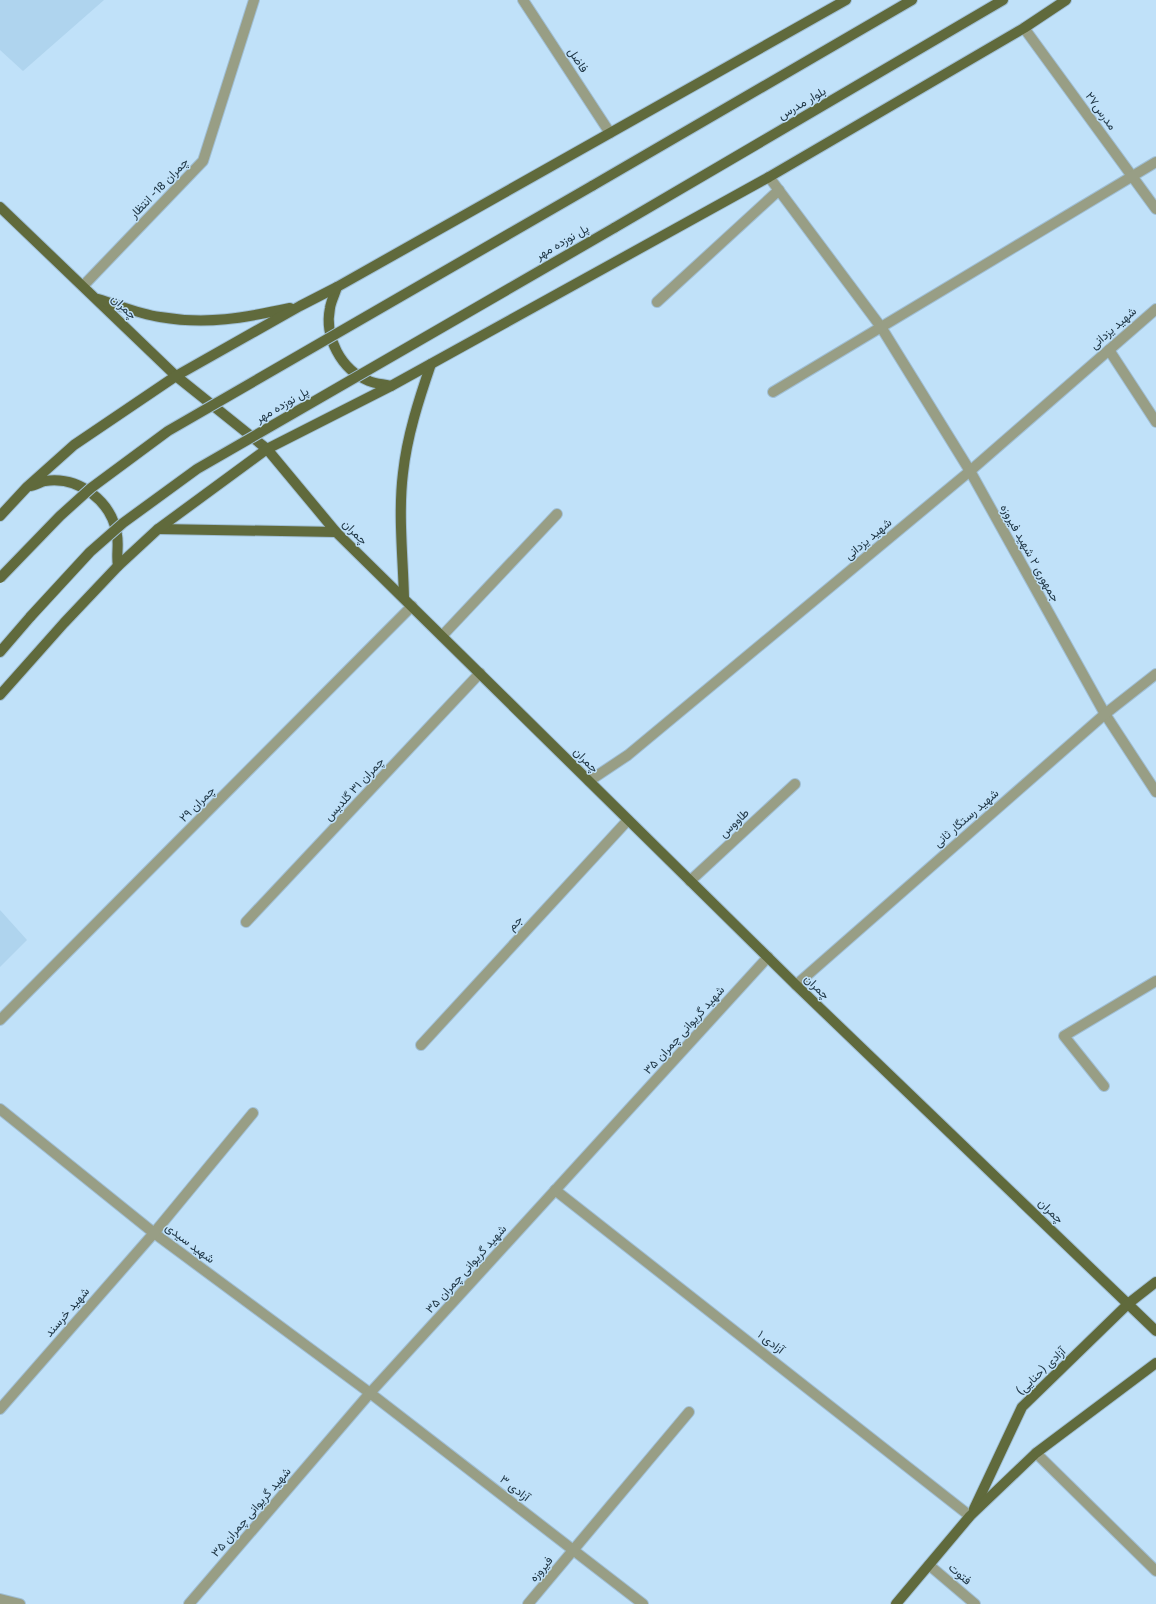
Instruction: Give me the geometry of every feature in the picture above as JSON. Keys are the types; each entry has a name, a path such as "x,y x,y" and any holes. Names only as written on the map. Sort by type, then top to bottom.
{"main road":[{"path":"0,516 27,487 74,445 176,376 300,306 337,288 846,0"},
{"path":"0,578 60,516 91,488 168,431 912,0"},
{"name":"بلوار مدرس","path":"614,228 1003,0"},
{"path":"0,695 59,628 118,566 158,530 267,449 391,386 770,178 1024,28 1066,0"},
{"name":"چمران","path":"0,207 176,376 267,449 336,532 796,985 1129,1303 1156,1331"},
{"name":"پل نوزده مهر","path":"0,652 90,552 123,523 197,469 614,228"},
{"path":"337,288 330,308 329,323 329,331 336,352 350,369 369,381 391,386"},
{"path":"96,298 158,317 193,322 240,319 300,306"},
{"path":"404,598 401,514 403,473 410,433 431,364"},
{"path":"27,487 46,481 66,481 85,488 100,500 112,516 117,536 118,566"},
{"path":"158,530 336,532"},
{"name":"آزادی (حنایی)","path":"970,1516 1022,1408 1129,1303 1156,1282"},
{"name":"آزادی (حنایی)","path":"896,1604 970,1516 1036,1453 1156,1363"}],"street":[{"name":"چمران 18- انتظار","path":"83,286 203,161 254,0"},
{"name":"فاضل","path":"523,0 610,133"},
{"name":"مدرس۲۷","path":"1024,28 1156,209"},
{"path":"772,392 1156,162"},
{"name":"جمهوری ۲ شهید فیروزه","path":"770,178 881,327 970,471 1105,714 1156,792"},
{"path":"657,302 779,190"},
{"name":"شهید یزدانی","path":"589,780 628,755 970,471 1156,308"},
{"path":"1109,350 1156,422"},
{"path":"442,636 557,514"},
{"name":"چمران ۲۹","path":"0,1020 412,606"},
{"name":"چمران ۳۱ گلدیس","path":"246,922 480,673"},
{"name":"شهید رستگار ثانی","path":"796,985 1105,714 1156,674"},
{"name":"طاووس","path":"690,881 796,784"},
{"name":"جم","path":"421,1045 628,820"},
{"name":"شهید گریوانی چمران ۳۵","path":"189,1604 370,1393 768,957"},
{"path":"1104,1086 1064,1036 1156,981"},
{"name":"شهید سیدی","path":"0,1109 154,1233 370,1393"},
{"name":"شهید خرسند","path":"0,1409 154,1233 253,1113"},
{"name":"آزادی ۱","path":"555,1190 970,1516"},
{"name":"آزادی ۳","path":"370,1393 643,1604"},
{"name":"فیروزه","path":"528,1604 689,1412"},
{"path":"1036,1453 1156,1572"},
{"name":"فتوت","path":"929,1565 975,1604"},
{"path":"0,1599 20,1604"}],"shaded area":[{"path":"0,0 104,0 23,71 0,50"},
{"path":"0,910 27,940 0,967"}]}
